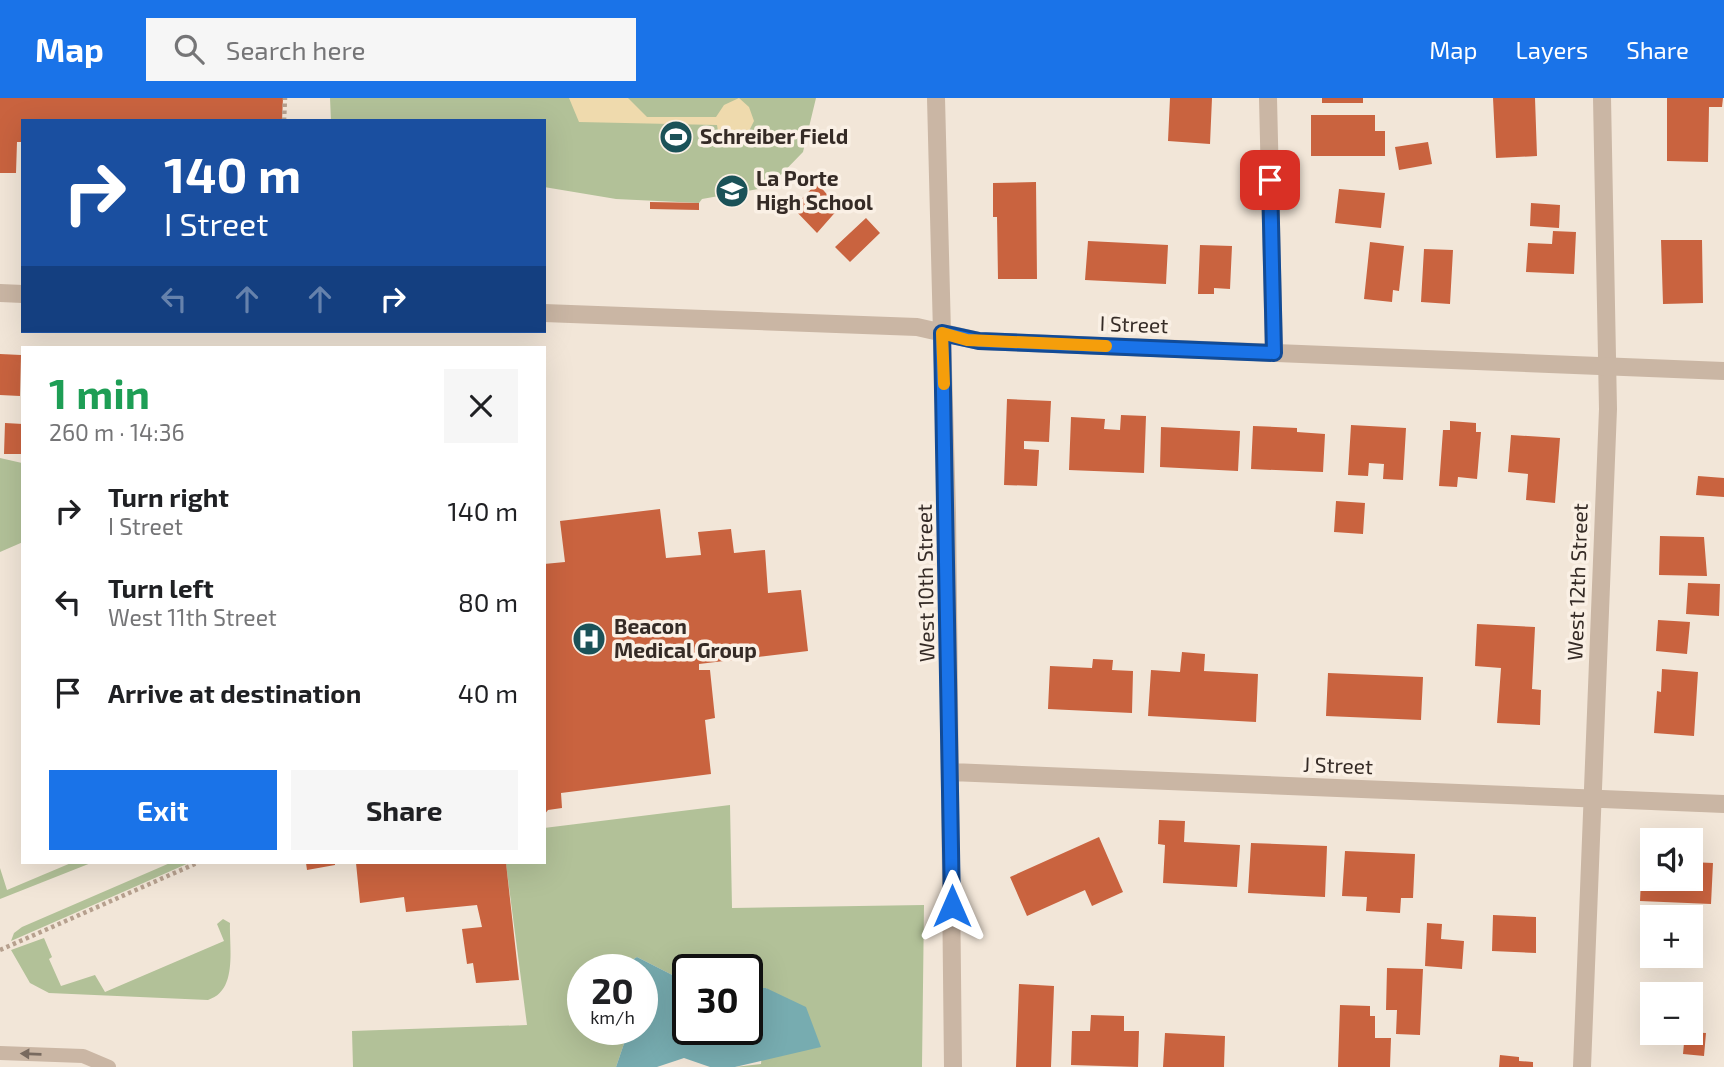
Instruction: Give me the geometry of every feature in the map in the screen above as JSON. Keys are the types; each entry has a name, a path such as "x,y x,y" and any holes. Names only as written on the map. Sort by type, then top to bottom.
{"street":[{"name":"West 10th Street","path":"936,98 951,772 953,1067"},
{"path":"1268,98 1274,353"},
{"name":"West 12th Street","path":"1582,1067 1608,409 1602,98"},
{"path":"0,293 21,294"},
{"name":"I Street","path":"546,313 908,326 979,341 1724,371"},
{"name":"J Street","path":"951,772 1724,804"}],"lane":[{"path":"0,1053 83,1056 109,1067"}],"path":[{"path":"284,119 285,98"},
{"path":"0,950 195,864"}],"green space":[{"name":"Schreiber Field","path":"330,98 816,98 803,152 769,187 702,199 699,203 616,199 546,187 546,119 331,119"},
{"path":"0,458 21,463 21,543 0,552"},
{"path":"730,805 732,908 924,905 922,1067 735,1067 761,1064 767,988 763,988 763,954 672,954 672,975 658,968 658,954 567,954 567,1045 624,1045 616,1067 353,1067 352,1031 527,1025 506,864 546,864 546,828"},
{"path":"69,864 88,864 0,899 0,868 7,890"},
{"path":"168,864 187,864 11,941 14,933 22,927"},
{"path":"223,919 230,923 230,968 224,988 208,1000 49,993 30,983 11,950 44,938 52,957 49,959 61,986 95,975 105,992 224,941 217,924"}],"sand":[{"path":"569,98 628,98 647,117 716,117 724,105 739,98 749,107 754,121 747,135 731,139 718,131 717,125 579,122"}],"water":[{"path":"658,968 672,975 672,1045 763,1045 763,988 766,988 806,1007 821,1047 735,1067 710,1067 684,1058 657,1067 616,1067 624,1045 658,1045"}],"building":[{"path":"0,98 283,98 282,119 21,119 21,142 17,142 16,173 0,173"},
{"path":"1170,98 1212,98 1210,144 1168,141"},
{"path":"1322,98 1363,98 1363,103 1322,103"},
{"path":"1493,98 1535,98 1537,156 1496,158"},
{"path":"1667,98 1723,98 1722,107 1709,107 1708,162 1667,161"},
{"path":"1311,115 1375,115 1375,131 1385,131 1385,156 1311,156"},
{"path":"1428,142 1432,164 1399,170 1395,147"},
{"path":"1036,182 1037,279 998,279 997,217 993,217 993,183"},
{"path":"817,183 839,208 817,233 793,208"},
{"path":"1339,189 1385,193 1381,228 1335,223"},
{"path":"650,202 699,203 699,210 650,209"},
{"path":"1531,203 1560,205 1559,228 1530,226"},
{"path":"866,218 880,233 850,262 835,247"},
{"path":"1553,231 1576,232 1574,274 1526,272 1528,243 1552,244"},
{"path":"1661,240 1702,240 1703,303 1663,304"},
{"path":"1088,241 1168,245 1166,284 1085,280"},
{"path":"1370,242 1404,246 1399,291 1393,290 1392,302 1364,299"},
{"path":"1200,245 1232,246 1230,289 1214,288 1214,294 1198,294"},
{"path":"1424,249 1453,250 1450,304 1421,302"},
{"path":"0,354 21,355 20,396 0,395"},
{"path":"1007,399 1051,401 1049,442 1024,441 1024,449 1039,450 1037,486 1004,485"},
{"path":"1121,415 1146,416 1144,473 1069,470 1071,417 1105,419 1104,429 1120,430"},
{"path":"1450,421 1476,423 1476,432 1481,432 1477,479 1458,477 1457,487 1439,486 1443,430 1450,430"},
{"path":"5,423 21,424 21,454 4,454"},
{"path":"1351,425 1406,428 1403,480 1383,479 1384,464 1369,463 1368,476 1348,475"},
{"path":"1253,426 1297,428 1297,432 1325,434 1323,472 1251,469"},
{"path":"1161,427 1240,431 1238,471 1160,467"},
{"path":"1511,435 1560,438 1555,503 1526,500 1528,474 1508,472"},
{"path":"1698,476 1724,478 1724,497 1696,495"},
{"path":"1336,501 1365,503 1363,534 1334,532"},
{"path":"660,509 666,558 701,555 698,532 731,529 734,553 765,550 768,593 801,590 808,651 699,664 699,670 710,670 715,718 705,720 711,774 561,793 562,808 546,812 546,564 565,562 560,521"},
{"path":"1660,536 1704,537 1707,576 1659,575"},
{"path":"1688,583 1720,584 1719,616 1686,614"},
{"path":"1658,620 1690,622 1687,654 1656,651"},
{"path":"1477,624 1535,627 1532,689 1541,690 1540,725 1497,723 1501,668 1475,666"},
{"path":"1182,652 1205,654 1204,671 1258,674 1256,722 1148,716 1151,670 1180,672"},
{"path":"1093,659 1113,660 1112,670 1133,671 1132,713 1048,709 1050,666 1092,668"},
{"path":"1662,669 1698,672 1694,736 1654,733 1657,691 1661,692"},
{"path":"1328,673 1423,677 1421,720 1326,716"},
{"path":"1159,820 1185,821 1184,842 1240,845 1237,887 1163,883 1165,845 1158,844"},
{"path":"1099,837 1123,892 1092,906 1085,890 1027,916 1010,877"},
{"path":"1251,843 1327,846 1325,897 1248,893"},
{"path":"1345,851 1415,854 1413,898 1401,898 1400,913 1366,911 1367,897 1342,896"},
{"path":"1703,863 1713,863 1711,904 1640,901 1640,891 1703,891"},
{"path":"306,864 335,864 335,865 307,870"},
{"path":"356,864 506,864 519,980 476,983 473,963 467,964 462,929 482,927 477,905 406,912 404,897 360,903"},
{"path":"1493,915 1536,917 1536,953 1492,951"},
{"path":"1427,923 1442,924 1441,939 1464,941 1462,969 1425,966"},
{"path":"1387,968 1423,969 1420,1035 1396,1034 1397,1010 1386,1010"},
{"path":"1019,984 1054,986 1051,1067 1016,1067"},
{"path":"1340,1005 1370,1006 1370,1016 1375,1016 1375,1038 1391,1038 1390,1067 1338,1067"},
{"path":"1091,1015 1124,1016 1124,1031 1139,1031 1138,1067 1071,1065 1072,1031 1090,1031"},
{"path":"1165,1033 1225,1036 1224,1067 1163,1067"},
{"path":"1703,1033 1706,1033 1704,1056 1683,1054 1684,1045 1703,1045"},
{"path":"1500,1055 1533,1062 1533,1067 1499,1067"}],"slow traffic":[{"path":"944,384 942,333 967,340 1106,346"}],"place":[{"name":"Schreiber Field","path":"676,137"},
{"name":"La Porte High School","path":"732,191"},
{"name":"Beacon Medical Group","path":"589,639"}],"route":[{"path":"952,906 942,333 979,341 1274,353 1270,180"}]}
